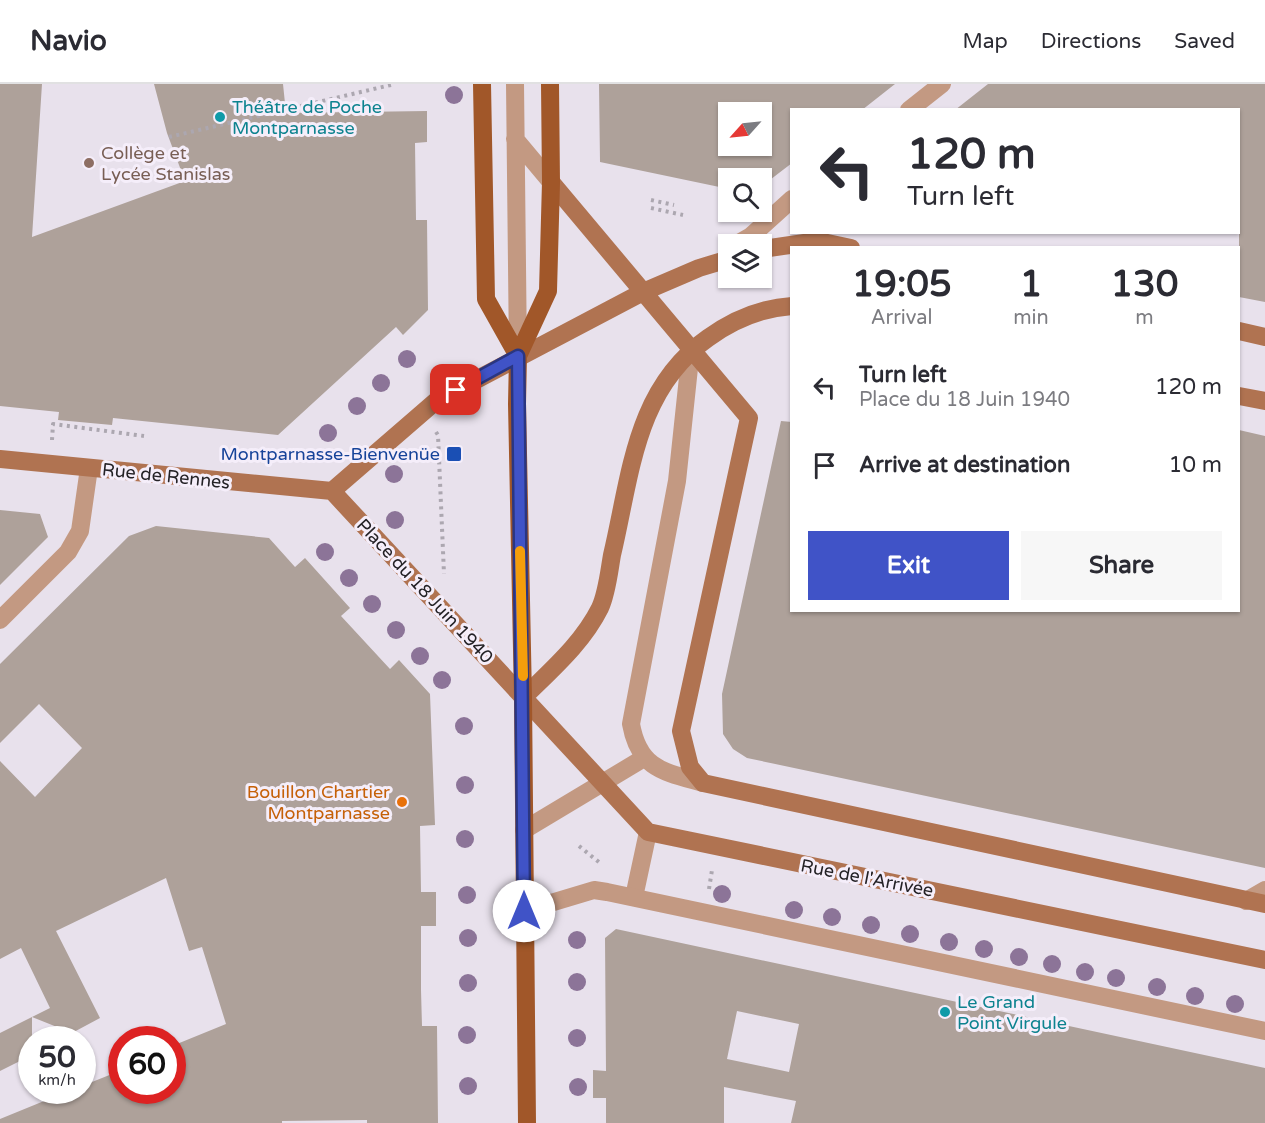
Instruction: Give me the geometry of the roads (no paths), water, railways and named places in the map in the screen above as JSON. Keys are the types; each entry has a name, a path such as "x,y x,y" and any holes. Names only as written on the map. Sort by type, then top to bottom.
{"main road":[{"path":"482,84 486,299 518,356"},
{"path":"527,1123 518,356 548,291 551,182 550,84"},
{"path":"551,182 749,418 681,731 690,767 703,783 1265,904"},
{"path":"772,248 818,241 842,246"},
{"path":"332,491 436,401 644,292 718,262"},
{"path":"523,698 583,637 601,606 644,416 665,379 691,349 736,321 758,312 790,306"},
{"path":"1240,331 1265,337"},
{"path":"1240,396 1265,401"},
{"name":"Rue de Rennes","path":"0,459 332,491"},
{"name":"Place du 18 Juin 1940","path":"332,491 523,698"},
{"path":"523,698 648,832"},
{"name":"Rue de l'Arrivée","path":"648,832 1265,960"}],"street":[{"path":"515,84 518,356"},
{"path":"912,108 942,84"},
{"path":"515,139 551,182"},
{"path":"753,234 790,201"},
{"path":"699,268 718,256"},
{"path":"691,349 678,481 630,724 634,742 644,758 662,771 703,783"},
{"path":"0,620 68,552 80,531 89,468"},
{"path":"524,830 644,758"},
{"path":"634,897 648,832"},
{"path":"524,911 594,890 1265,1031"},
{"path":"1246,901 1265,890"}],"place":[{"name":"Théâtre de Poche Montparnasse","path":"220,117"},
{"name":"Collège et Lycée Stanislas","path":"89,163"},
{"name":"Montparnasse-Bienvenüe","path":"454,454"},
{"name":"Bouillon Chartier Montparnasse","path":"402,802"},
{"name":"Le Grand Point Virgule","path":"945,1012"}]}
